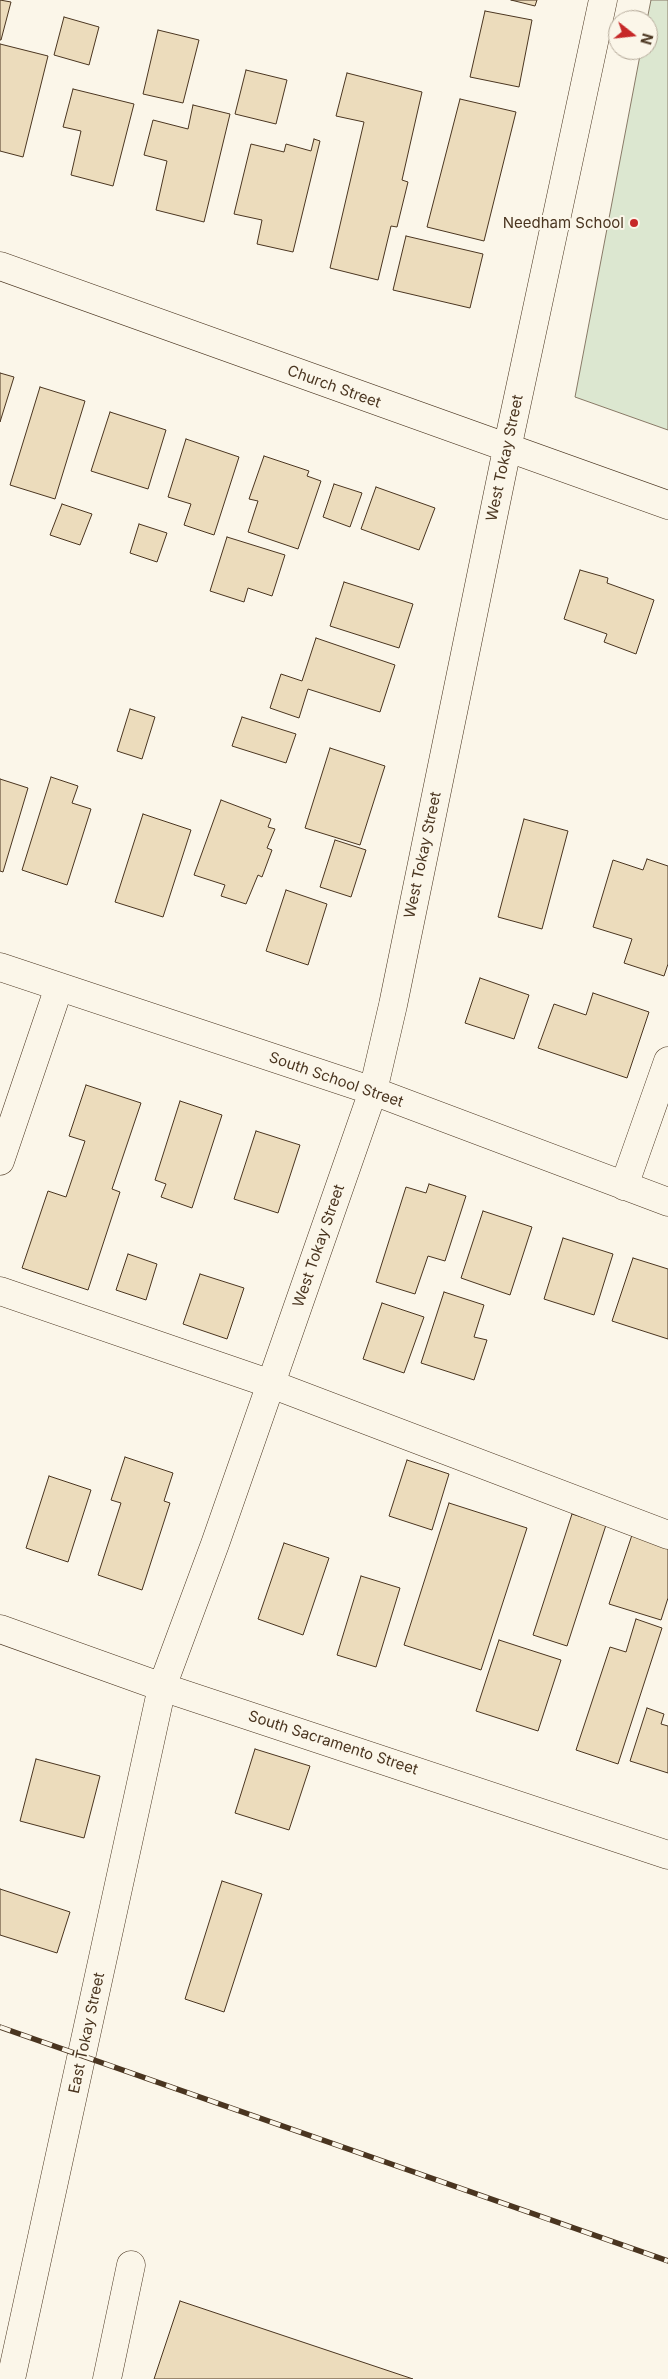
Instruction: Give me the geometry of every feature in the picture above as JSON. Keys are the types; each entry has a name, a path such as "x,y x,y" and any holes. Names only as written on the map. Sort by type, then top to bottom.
{"street":[{"name":"West Tokay Street","path":"162,1687 272,1384 373,1091 393,1005 507,449 602,0"},
{"name":"Church Street","path":"0,266 507,449 668,505"},
{"name":"South School Street","path":"0,967 373,1091 668,1202"},
{"path":"0,1161 59,987"},
{"path":"624,1186 668,1061"},
{"path":"0,1291 272,1384 668,1535"},
{"name":"South Sacramento Street","path":"0,1629 162,1687 668,1855"},
{"name":"East Tokay Street","path":"11,2379 162,1687"},
{"path":"108,2379 131,2265"}],"green space":[{"name":"Needham School","path":"651,0 668,0 668,430 575,397 639,60 658,60 658,10 649,10"}],"building":[{"path":"0,0 11,2 1,40 0,40"},
{"path":"511,0 537,0 535,6"},
{"path":"485,11 532,20 519,87 470,77"},
{"path":"64,17 99,27 89,65 54,55"},
{"path":"158,30 199,40 183,103 143,94"},
{"path":"0,44 48,56 23,157 0,151"},
{"path":"246,70 287,80 276,124 235,114"},
{"path":"347,73 422,92 402,180 408,182 397,227 391,226 378,280 330,268 364,122 336,116"},
{"path":"73,89 134,104 113,186 71,175 81,131 63,127"},
{"path":"460,99 516,112 484,241 427,227"},
{"path":"193,105 230,114 204,222 156,210 167,161 144,155 153,120 188,129"},
{"path":"314,139 320,141 293,252 257,244 262,220 234,214 251,144 284,152 286,144 311,151"},
{"path":"406,236 483,254 470,308 393,290"},
{"path":"0,373 14,377 0,422"},
{"path":"40,387 85,401 55,499 10,485"},
{"path":"110,412 166,430 148,489 91,471"},
{"path":"186,439 239,457 214,535 184,525 191,504 168,497"},
{"path":"264,456 309,471 307,476 321,481 298,549 248,532 258,501 249,499"},
{"path":"334,484 362,493 350,527 323,517"},
{"path":"376,487 435,508 419,550 361,529"},
{"path":"62,504 92,514 80,545 50,535"},
{"path":"139,524 167,533 157,562 130,553"},
{"path":"227,537 285,555 272,596 248,588 244,602 210,591"},
{"path":"580,570 608,578 607,583 654,600 636,654 604,642 607,634 564,619"},
{"path":"344,582 413,604 399,648 330,626"},
{"path":"316,638 395,665 380,712 308,689 299,718 270,708 281,674 302,681"},
{"path":"130,709 155,717 142,759 117,751"},
{"path":"242,717 296,734 286,763 232,746"},
{"path":"330,748 385,766 360,845 305,828"},
{"path":"51,777 78,786 72,803 91,809 67,885 22,870"},
{"path":"0,779 28,788 3,872 0,871"},
{"path":"221,800 271,819 268,827 275,829 267,848 272,850 262,877 258,875 246,904 221,896 225,885 194,875"},
{"path":"143,814 191,830 163,917 115,902"},
{"path":"524,819 568,831 542,929 498,917"},
{"path":"335,840 366,850 351,897 320,887"},
{"path":"647,859 668,866 668,964 664,976 624,963 632,939 593,927 613,860 643,870"},
{"path":"286,890 327,904 308,965 266,951"},
{"path":"480,978 529,995 514,1039 465,1023"},
{"path":"593,993 649,1012 627,1078 538,1048 554,1004 586,1015"},
{"path":"86,1085 141,1103 112,1189 120,1192 88,1290 22,1268 48,1191 66,1197 85,1141 69,1136"},
{"path":"180,1101 222,1115 192,1208 161,1197 166,1184 155,1180"},
{"path":"256,1131 300,1145 278,1213 234,1199"},
{"path":"429,1184 466,1196 445,1261 428,1256 415,1294 376,1282 406,1187 426,1193"},
{"path":"483,1211 532,1227 510,1295 461,1278"},
{"path":"563,1238 613,1254 594,1315 544,1299"},
{"path":"128,1254 157,1264 146,1300 116,1290"},
{"path":"633,1258 668,1269 668,1339 612,1321"},
{"path":"200,1274 244,1288 227,1339 183,1324"},
{"path":"444,1292 484,1305 474,1337 487,1340 474,1380 421,1363"},
{"path":"382,1303 424,1317 404,1373 363,1359"},
{"path":"125,1457 173,1473 164,1501 170,1503 142,1590 98,1575 121,1503 111,1500"},
{"path":"407,1460 449,1474 432,1530 389,1516"},
{"path":"49,1476 91,1490 68,1562 26,1548"},
{"path":"449,1503 527,1528 481,1670 404,1645"},
{"path":"572,1514 606,1525 567,1646 533,1635"},
{"path":"633,1532 668,1544 668,1598 661,1620 609,1604"},
{"path":"284,1543 329,1558 303,1635 258,1619"},
{"path":"361,1576 400,1588 376,1667 337,1655"},
{"path":"636,1619 662,1628 618,1764 576,1750 610,1647 626,1652"},
{"path":"499,1640 561,1660 538,1731 476,1711"},
{"path":"647,1708 664,1714 661,1724 668,1726 668,1773 630,1761"},
{"path":"255,1749 310,1766 289,1830 235,1813"},
{"path":"36,1759 100,1776 84,1838 20,1821"},
{"path":"222,1881 262,1894 224,2012 185,1999"},
{"path":"0,1889 70,1912 57,1953 0,1935"},
{"path":"180,2301 413,2379 154,2379"}],"railway":[{"path":"0,2027 668,2261"}],"place":[{"name":"Needham School","path":"634,223"}]}
